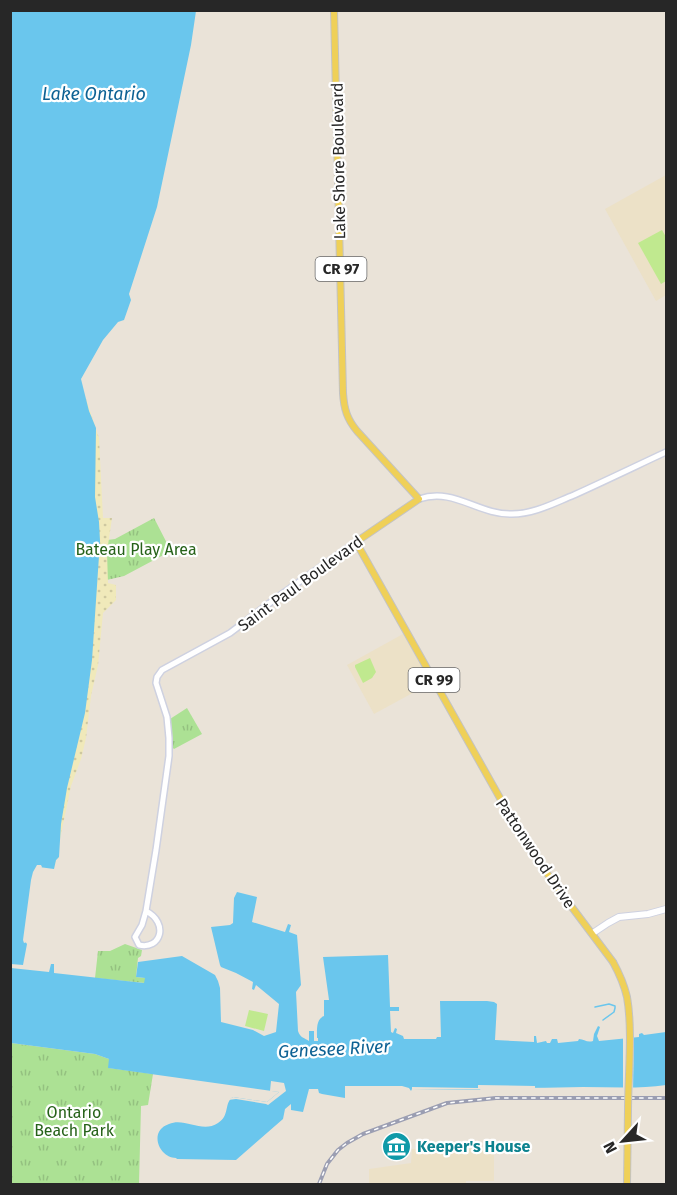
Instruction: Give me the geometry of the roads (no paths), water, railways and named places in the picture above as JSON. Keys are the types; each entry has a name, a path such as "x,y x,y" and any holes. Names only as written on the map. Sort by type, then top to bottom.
{"main road":[{"name":"Lake Shore Boulevard","path":"334,10 344,410 357,432 418,500"},
{"name":"Saint Paul Boulevard","path":"356,542 418,500"},
{"name":"Pattonwood Drive","path":"356,542 514,824 556,886 613,962 624,985 629,1035 627,1185"},
{"path":"593,933 619,917 648,914 666,909"}],"street":[{"name":"Saint Paul Boulevard","path":"418,500 433,496 447,496 496,513 523,514 562,500 666,452"},
{"name":"Saint Paul Boulevard","path":"146,911 157,920 160,932 155,941 145,947 139,945 135,937 146,911 169,756 167,717 156,683 157,677 162,670 230,633 356,542"}],"water":[{"name":"Lake Ontario","path":"11,11 196,11 157,207 129,294 131,300 124,320 118,322 103,340 81,379 96,428 95,497 100,541 92,660 85,713 67,788 61,824 59,857 54,869 39,867 34,875 24,940 27,944 23,965 11,964"},
{"name":"Genesee River","path":"237,892 257,897 252,922 285,932 288,924 291,925 289,932 297,935 301,985 296,992 298,1031 309,1041 309,1031 314,1031 314,1041 318,1041 318,1025 321,1017 324,1016 324,1000 329,1000 323,957 388,955 390,1007 399,1007 399,1011 390,1011 391,1032 397,1029 396,1033 404,1039 441,1037 440,1001 487,1001 497,1004 495,1040 534,1042 534,1036 536,1036 537,1043 546,1041 550,1043 552,1039 557,1039 558,1043 579,1039 593,1041 598,1026 600,1027 597,1036 599,1041 639,1037 642,1033 644,1035 666,1032 666,1085 481,1088 480,1090 412,1089 411,1091 402,1086 345,1086 345,1098 319,1093 318,1089 309,1089 303,1112 291,1110 291,1104 285,1109 283,1119 236,1160 177,1159 165,1154 158,1144 159,1132 163,1127 175,1122 212,1126 222,1120 230,1099 233,1097 267,1102 279,1092 108,1068 109,1059 95,1054 11,1043 11,968 49,972 51,964 54,964 54,973 144,983 145,978 136,977 138,962 182,956 215,975 220,988 221,1022 253,1030 264,1036 276,1032 279,1004 256,985 254,990 252,989 253,982 220,965 211,927 233,923 234,898"}],"waterway":[{"path":"595,1007 609,1004 615,1006 614,1012 603,1020"}],"railway":[{"path":"319,1184 327,1164 347,1143 363,1134 447,1103 496,1098 666,1098"}],"place":[{"name":"Keeper's House","path":"396,1146"}],"park label":[{"name":"Bateau Play Area","path":"136,549"},
{"name":"Ontario Beach Park","path":"74,1121"}]}
